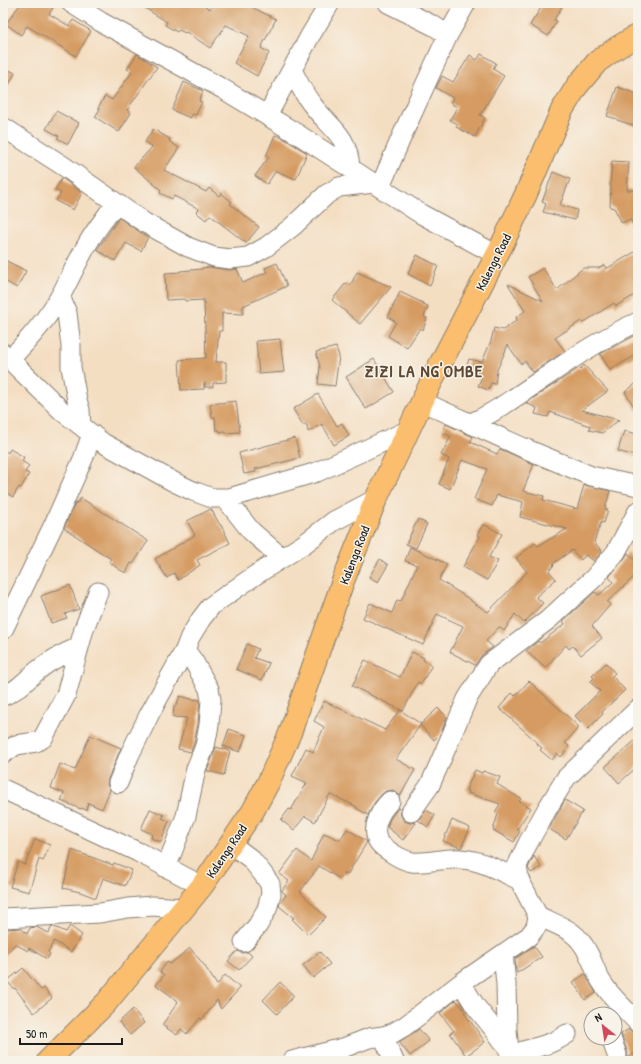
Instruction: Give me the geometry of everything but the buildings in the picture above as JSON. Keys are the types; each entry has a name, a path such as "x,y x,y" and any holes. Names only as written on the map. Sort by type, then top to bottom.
{"main road":[{"name":"Kalenga Road","path":"48,1061 106,1003 202,886 253,812 268,783 290,733 344,581 376,500 436,374 497,255 526,194 562,110 577,86 597,62 638,35"}],"street":[{"path":"71,3 101,22 223,89 299,135 421,214 497,255"},
{"path":"388,3 448,34"},
{"path":"377,185 448,34 466,3"},
{"path":"267,116 325,6"},
{"path":"292,70 310,102 343,141 347,148 350,168"},
{"path":"3,127 59,163 145,223 188,247 214,257 230,259 248,257 266,247 292,227 328,194 339,187 377,185"},
{"path":"116,203 88,242 60,296 35,333 5,356 62,411 102,443 186,488 212,498 225,498 317,472 410,430"},
{"path":"3,630 83,460 86,430 81,415 71,367 71,346 67,313 60,296"},
{"path":"470,424 504,405 584,351 622,328 638,322"},
{"path":"423,402 590,476 638,486"},
{"path":"225,498 251,532 282,558"},
{"path":"118,783 129,756 150,713 185,650 190,637 211,606 304,544 334,521 376,500"},
{"path":"411,812 430,785 467,699 489,664 548,620 594,578 616,552 638,511"},
{"path":"3,754 16,745 36,742 43,738 66,695 84,629 98,592"},
{"path":"3,696 19,688 40,668 52,660 79,647"},
{"path":"166,868 186,816 196,769 205,746 209,725 211,700 209,689 194,662 185,650"},
{"path":"292,1061 343,1048 369,1038 393,1033 405,1026 461,983 529,936 536,927 538,916 521,881 517,866 536,827 566,778 638,709"},
{"path":"3,789 138,852 202,886"},
{"path":"390,801 384,807 379,816 376,829 377,839 380,844 390,852 412,862 461,858 480,862 521,881"},
{"path":"231,844 251,859 270,884 271,894 267,909 258,925 244,942"},
{"path":"3,918 100,913 128,908 152,906 184,908"},
{"path":"538,916 565,928 578,938 588,952 601,981 609,992 616,1006"},
{"path":"503,954 506,984 507,1030 512,1056"},
{"path":"461,983 476,1007 497,1033 512,1056"},
{"path":"623,1013 638,1023"},
{"path":"512,1056 523,1051 558,1041 567,1034"},
{"path":"383,1036 394,1061"}],"district":[{"name":"ZIZI LA NG'OMBE","path":"424,370"}]}
